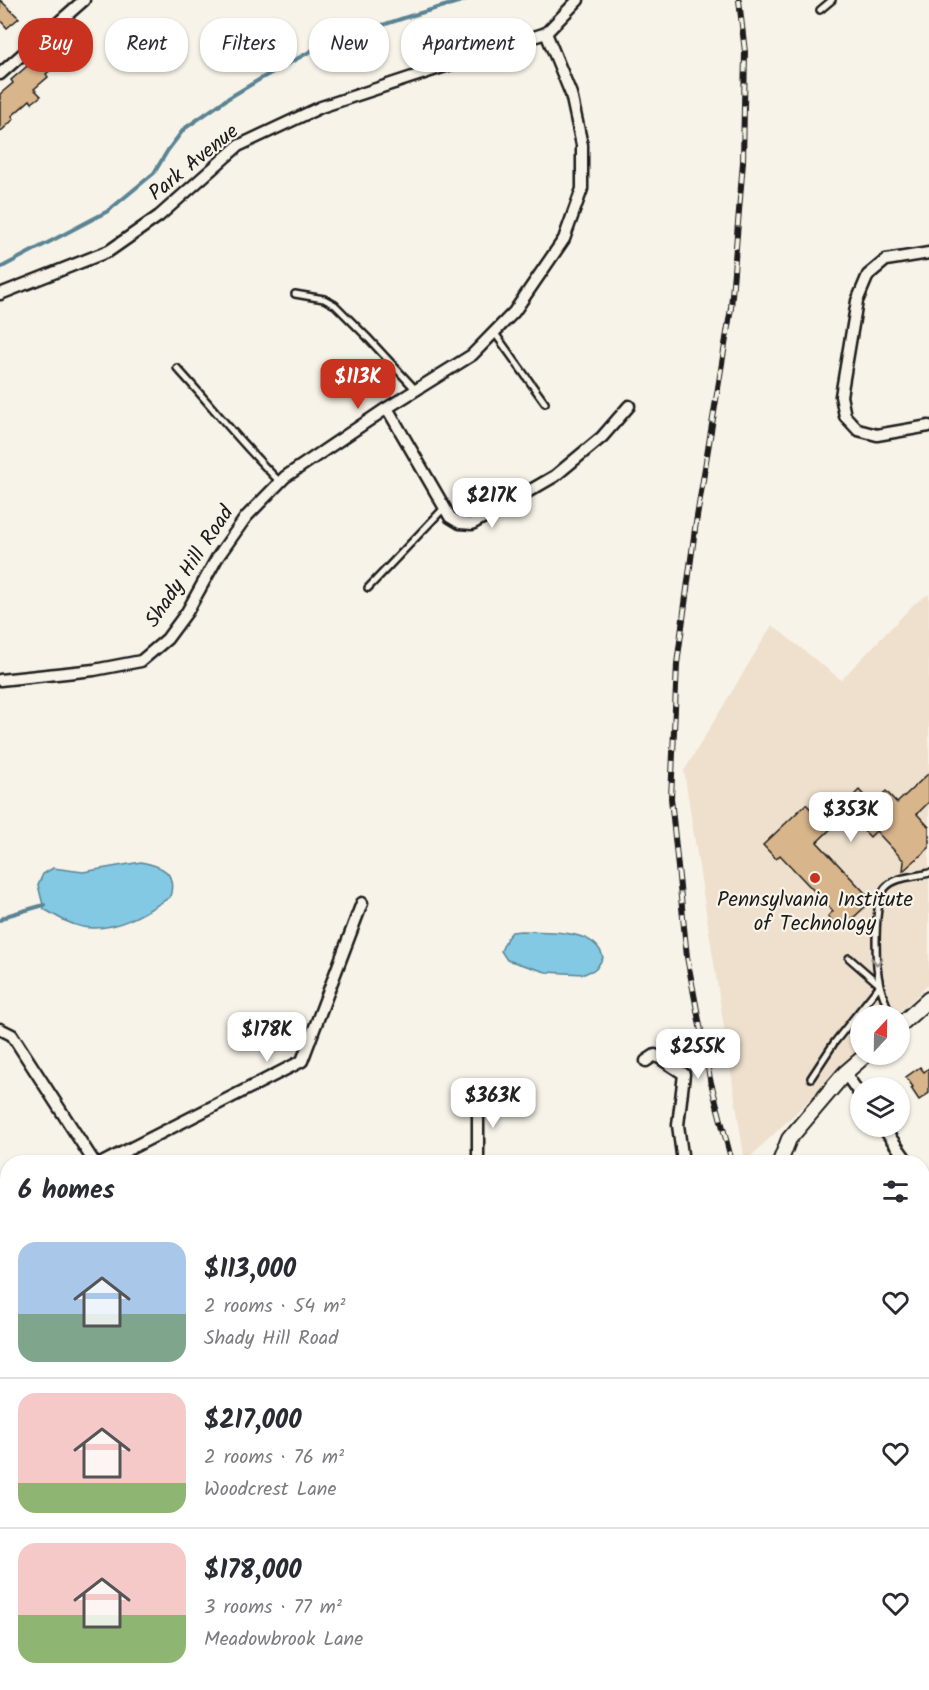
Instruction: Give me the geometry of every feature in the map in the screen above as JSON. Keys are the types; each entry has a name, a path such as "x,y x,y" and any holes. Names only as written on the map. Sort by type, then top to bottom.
{"street":[{"path":"0,74 84,0"},
{"name":"Park Avenue","path":"0,294 109,250 159,216 238,146 321,106 546,33 578,0"},
{"name":"Shady Hill Road","path":"0,680 94,670 141,661 167,639 187,612 217,558 246,517 285,477 387,408 472,355 514,312 564,239 582,189 582,145 571,94 546,33"},
{"path":"929,253 886,260 868,274 857,301 841,396 845,417 858,430 877,435 929,426"},
{"path":"387,408 450,517 460,523 472,524 555,476 602,437 629,406"},
{"path":"118,1155 302,1061 362,903"},
{"path":"910,1016 929,999"},
{"path":"0,1029 12,1035 89,1155"},
{"path":"646,1061 655,1055 684,1074 678,1125 682,1155"},
{"path":"783,1155 789,1139 854,1065"},
{"path":"845,1073 850,1080"},
{"path":"478,1095 478,1155"},
{"path":"890,1137 903,1155"}],"lane":[{"path":"820,10 832,0"},
{"path":"295,294 324,299 334,305 416,390"},
{"path":"494,333 545,403"},
{"path":"177,368 255,458 280,482"},
{"path":"368,588 445,507"},
{"path":"887,1005 880,985 877,963 876,926 880,900 885,888 891,883 929,873"},
{"path":"849,958 880,985"},
{"path":"811,1078 834,1043 880,985"}],"shaded area":[{"name":"Pennsylvania Institute of Technology","path":"929,594 929,984 907,1005 850,1005 850,1061 752,1155 744,1155 684,771 772,625 841,680 914,604"}],"water":[{"path":"141,862 161,868 166,872 172,888 170,897 140,915 118,924 95,928 72,924 44,909 38,885 43,874 53,868 83,872"},
{"path":"512,932 556,932 581,937 591,941 599,948 603,958 596,969 584,974 546,972 507,960 501,951 507,938"}],"building":[{"path":"0,0 19,18 7,28 0,20"},
{"path":"20,72 48,72 46,74 48,77 34,89 41,96 32,103 30,100 12,116 14,119 0,132 0,94 13,83 11,80"},
{"path":"929,773 929,802 917,814 929,827 929,848 903,871 904,861 876,831 870,837 850,816 837,828 835,825 817,842 867,895 863,898 868,904 851,920 847,917 837,926 828,916 833,911 780,855 776,859 763,845 806,804 814,813 833,796 843,806 859,790 872,804 886,791 897,803"},
{"path":"920,1067 924,1072 929,1068 929,1093 919,1100 911,1088 913,1087 910,1077 906,1077"}],"waterway":[{"path":"0,268 108,211 154,173 184,129 262,78 322,45 465,0"},
{"path":"0,920 9,915 44,905"}],"railway":[{"path":"730,1155 710,1079 687,957 671,798 677,664 695,529 731,308 743,162 745,52 739,0"}],"place":[{"name":"Pennsylvania Institute of Technology","path":"815,878"}]}
